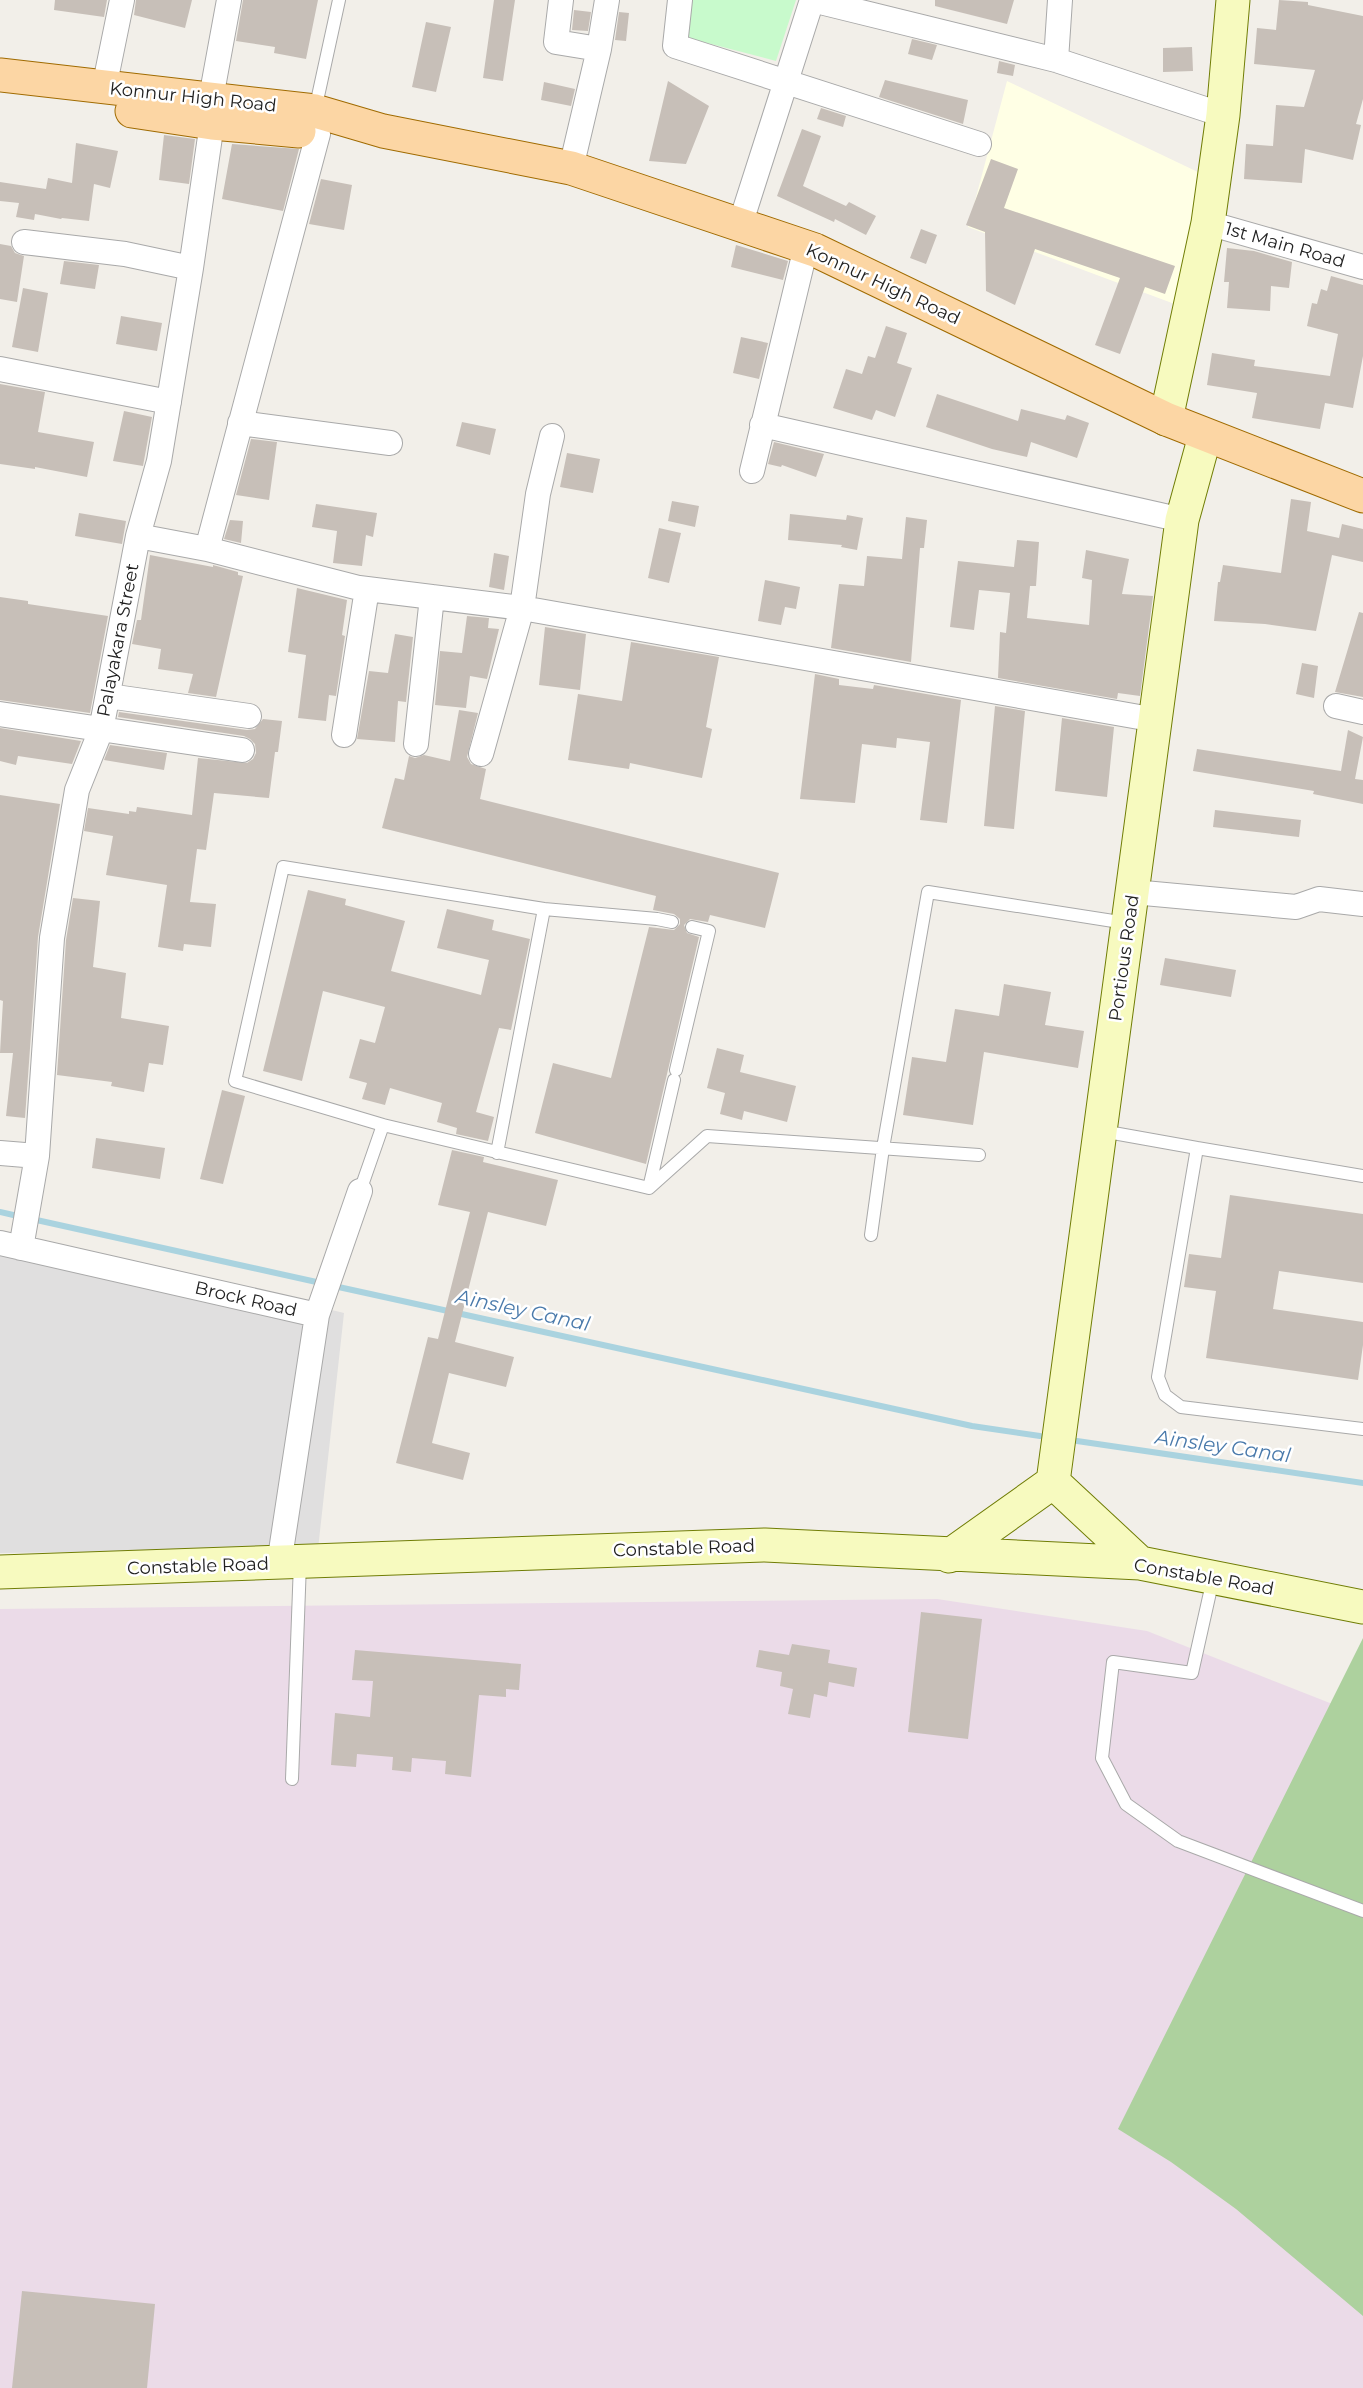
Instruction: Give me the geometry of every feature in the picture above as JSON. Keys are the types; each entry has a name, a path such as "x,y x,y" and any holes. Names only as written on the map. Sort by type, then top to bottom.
{"main road":[{"path":"1166,420 1208,223 1223,115 1233,0"},
{"name":"Konnur High Road","path":"0,75 104,88 211,110"},
{"name":"Konnur High Road","path":"0,92 211,110 316,122 383,131 571,168 806,247 1166,420 1363,496"},
{"name":"Portious Road","path":"1053,1482 1182,520 1204,436"},
{"path":"949,1556 1053,1482 1140,1563"},
{"name":"Constable Road","path":"0,1572 765,1545 949,1556 1140,1563 1363,1607"}],"street":[{"path":"104,88 122,0"},
{"name":"Palayakara Street","path":"10,1245 37,1156 52,938 77,790 101,730 138,536 159,461 191,268 211,110 230,0"},
{"path":"561,0 556,42 599,49"},
{"path":"571,168 599,49 607,0"},
{"path":"680,0 675,46 979,144"},
{"path":"740,225 812,0 1056,60 1223,115"},
{"path":"1056,60 1058,1"},
{"path":"207,549 316,122"},
{"name":"1st Main Road","path":"1208,223 1363,267"},
{"path":"24,242 125,254 191,268"},
{"path":"752,471 806,247"},
{"path":"0,369 169,402"},
{"path":"240,423 390,443"},
{"path":"762,425 1182,520"},
{"path":"481,754 522,608 538,494 552,436"},
{"path":"138,536 207,549 367,589 522,608 1156,720"},
{"path":"344,735 367,589"},
{"path":"416,744 432,597"},
{"path":"108,696 249,716"},
{"path":"1336,706 1363,712"},
{"path":"0,714 242,750"},
{"path":"1131,908 1296,907 1319,899 1363,904"},
{"path":"0,1153 37,1156"},
{"path":"324,1294 360,1191"},
{"name":"Brock Road","path":"10,1245 324,1294 289,1563"}],"lane":[{"path":"316,122 339,0"},
{"path":"649,1188 383,1125 235,1081 283,867 544,909 672,922"},
{"path":"871,1235 883,1148 928,892 1131,908"},
{"path":"497,1153 544,909"},
{"path":"649,1188 709,931 692,927"},
{"path":"360,1191 383,1125"},
{"path":"1101,1130 1363,1176"},
{"path":"649,1188 707,1136 979,1155"},
{"path":"1197,1148 1158,1377 1165,1395 1181,1407 1363,1429"},
{"path":"289,1563 292,1779"},
{"path":"1213,1578 1192,1673 1113,1662 1101,1758 1126,1804 1178,1841 1363,1911"}],"shaded area":[{"path":"1007,81 1202,174 1188,309 968,227"},
{"path":"0,1230 344,1313 318,1549 0,1553"},
{"path":"937,1599 1147,1631 1363,1716 1363,2388 0,2388 0,1609"}],"green space":[{"path":"692,0 796,0 776,61 688,38"},
{"path":"1363,1638 1363,2316 1236,2209 1171,2162 1118,2129"}],"building":[{"path":"55,0 107,0 104,17 54,10"},
{"path":"136,0 192,0 185,28 134,15"},
{"path":"243,0 318,0 306,59 274,53 275,47 236,41"},
{"path":"494,0 515,0 503,81 483,78"},
{"path":"935,0 1014,0 1007,24 935,6"},
{"path":"1279,0 1308,2 1308,5 1363,16 1363,99 1356,124 1361,125 1353,160 1305,149 1302,183 1244,179 1246,144 1273,146 1276,105 1304,107 1315,70 1254,64 1257,28 1276,30"},
{"path":"574,10 591,12 588,31 572,30"},
{"path":"619,12 629,13 626,41 615,40"},
{"path":"426,22 451,27 436,92 412,87"},
{"path":"912,39 937,45 932,60 908,54"},
{"path":"1192,47 1193,71 1163,72 1163,48"},
{"path":"999,61 1015,65 1013,76 997,73"},
{"path":"885,80 968,100 963,124 879,97"},
{"path":"668,81 709,106 686,164 649,161"},
{"path":"544,82 575,89 571,106 541,100"},
{"path":"821,108 846,116 843,127 817,119"},
{"path":"802,129 821,136 803,186 846,206 849,202 876,216 866,235 835,219 834,222 777,196"},
{"path":"164,135 195,139 189,184 159,180"},
{"path":"76,143 118,151 110,188 94,184 89,221 35,214 34,220 16,217 19,203 0,201 0,182 46,189 48,178 72,183"},
{"path":"232,144 299,149 283,211 222,199"},
{"path":"991,159 1018,169 1004,208 1175,266 1165,294 1145,287 1120,354 1095,345 1120,278 1035,249 1015,305 986,291 985,232 966,225"},
{"path":"321,179 352,185 344,230 309,224"},
{"path":"921,229 937,235 926,264 910,258"},
{"path":"0,244 11,246 15,253 24,256 17,302 0,299"},
{"path":"736,245 788,261 783,280 731,267"},
{"path":"1227,248 1254,251 1292,262 1289,288 1271,286 1270,311 1227,308 1229,282 1224,282"},
{"path":"64,261 99,265 95,289 60,284"},
{"path":"1331,276 1363,285 1363,356 1353,408 1325,403 1320,429 1252,418 1257,393 1207,385 1212,353 1255,360 1254,366 1330,376 1338,334 1307,326 1312,303 1317,304 1321,289 1327,291"},
{"path":"23,288 48,293 38,352 12,347"},
{"path":"121,316 162,323 157,351 116,344"},
{"path":"886,326 907,333 897,363 912,368 895,417 876,410 872,420 833,408 846,369 862,374 868,356 875,358"},
{"path":"741,337 768,343 759,379 733,373"},
{"path":"0,384 45,392 38,432 94,442 87,477 35,467 35,469 0,464"},
{"path":"937,394 1018,421 1021,409 1065,420 1067,415 1089,423 1077,458 1031,442 1027,457 992,449 926,427"},
{"path":"124,411 152,417 143,466 113,461"},
{"path":"462,422 496,429 490,455 456,446"},
{"path":"251,439 277,442 269,500 236,495"},
{"path":"774,442 824,454 816,477 782,465 781,467 768,464"},
{"path":"567,453 600,459 593,493 560,487"},
{"path":"1291,499 1311,502 1307,531 1339,538 1342,524 1363,529 1363,562 1332,555 1316,631 1265,624 1214,621 1218,582 1220,582 1223,565 1281,573"},
{"path":"672,501 699,506 695,527 668,521"},
{"path":"316,504 377,513 373,537 366,535 362,566 333,563 337,531 312,527"},
{"path":"79,513 126,521 122,544 75,536"},
{"path":"790,514 846,520 847,515 863,518 857,550 841,547 842,545 788,540"},
{"path":"906,517 927,520 924,548 920,548 911,662 831,648 839,584 864,586 867,556 902,559"},
{"path":"230,520 243,521 241,543 224,539"},
{"path":"659,528 681,533 669,583 648,578"},
{"path":"1017,540 1039,542 1036,586 1030,586 1027,618 1089,625 1092,580 1082,578 1086,550 1129,559 1122,594 1153,596 1140,696 1118,693 1117,699 998,678 1000,632 1006,633 1010,593 979,590 974,630 950,627 958,561 1014,567"},
{"path":"494,553 509,556 504,590 489,587"},
{"path":"150,555 213,567 213,565 238,572 238,575 243,576 216,697 188,693 193,674 158,669 161,649 132,644 137,620 141,620"},
{"path":"765,580 800,587 796,609 785,607 781,625 758,621"},
{"path":"297,588 347,600 342,635 345,636 336,696 329,695 326,721 298,718 306,655 288,652"},
{"path":"0,597 28,601 28,604 108,616 90,713 0,700"},
{"path":"1359,612 1363,613 1363,697 1335,692"},
{"path":"467,616 489,618 488,628 499,629 487,679 470,676 466,708 435,705 440,651 462,653"},
{"path":"545,627 586,634 580,690 539,685"},
{"path":"395,634 413,637 406,702 398,701 395,742 357,739 369,671 388,673"},
{"path":"631,642 719,657 706,727 712,729 702,778 630,763 629,769 568,760 578,694 622,701"},
{"path":"1302,663 1318,666 1314,698 1296,694"},
{"path":"815,674 839,679 839,685 873,689 874,685 961,700 947,823 920,820 930,742 897,738 896,748 862,744 855,803 800,799"},
{"path":"995,706 1025,711 1014,829 984,826"},
{"path":"459,710 478,713 467,757 471,764 486,769 480,799 779,873 765,928 710,915 708,922 690,919 684,925 687,933 699,937 646,1164 535,1133 553,1063 611,1078 649,927 674,930 680,924 680,919 674,914 653,910 656,896 382,828 395,778 404,780 409,756 415,758 424,755 450,761"},
{"path":"119,712 247,730 255,729 263,719 282,721 269,798 214,793 206,850 197,849 190,902 216,904 211,947 184,944 183,951 158,947 167,885 106,875 113,836 84,831 88,808 129,814 129,811 136,812 137,807 192,815 198,758 247,763 256,753 255,744 244,736 118,717"},
{"path":"1062,718 1114,727 1107,797 1055,791"},
{"path":"0,728 81,741 72,764 18,756 16,765 0,761"},
{"path":"1348,730 1363,737 1355,779 1363,780 1363,804 1313,794 1314,791 1193,771 1197,749 1341,771"},
{"path":"110,745 167,753 164,770 104,760"},
{"path":"0,795 60,804 38,937 25,1118 6,1116 13,1053 0,1053 3,1001 0,1000"},
{"path":"1215,810 1301,820 1299,837 1213,827"},
{"path":"308,890 346,899 345,905 405,921 391,971 481,995 489,960 437,948 447,909 494,920 492,930 530,939 511,1030 499,1028 476,1112 494,1117 488,1141 456,1134 457,1128 437,1122 442,1103 390,1088 385,1105 362,1099 367,1083 349,1078 360,1039 375,1043 385,1007 323,991 302,1081 263,1071"},
{"path":"73,898 100,901 93,967 126,973 121,1018 169,1026 163,1065 149,1063 144,1092 111,1086 112,1082 57,1075 66,940"},
{"path":"1165,958 1236,970 1231,997 1160,985"},
{"path":"1004,984 1051,992 1045,1025 1084,1031 1078,1068 984,1052 973,1125 903,1115 912,1057 946,1062 955,1009 999,1016"},
{"path":"717,1048 744,1055 740,1072 796,1086 787,1122 744,1111 742,1120 720,1114 725,1093 707,1088"},
{"path":"222,1090 245,1096 223,1184 200,1179"},
{"path":"96,1138 165,1148 160,1179 92,1168"},
{"path":"452,1150 484,1157 483,1162 558,1180 546,1226 488,1212 455,1342 514,1357 506,1387 449,1373 432,1443 470,1453 463,1480 396,1463 428,1337 438,1339 470,1212 438,1205"},
{"path":"1230,1195 1363,1214 1363,1283 1279,1271 1273,1309 1363,1322 1363,1345 1358,1380 1206,1358 1216,1291 1184,1287 1189,1254 1221,1258"},
{"path":"921,1612 982,1619 968,1739 908,1732"},
{"path":"792,1644 830,1650 828,1663 857,1668 854,1687 829,1682 827,1697 814,1694 810,1718 788,1714 793,1689 780,1686 782,1672 756,1667 759,1650 789,1655"},
{"path":"355,1650 521,1664 519,1690 506,1689 506,1697 479,1695 471,1777 445,1774 446,1761 412,1758 411,1772 392,1770 393,1757 357,1754 356,1767 331,1765 335,1713 370,1717 373,1681 352,1680"},
{"path":"22,2291 155,2304 147,2388 12,2388"}],"waterway":[{"name":"Ainsley Canal","path":"0,1212 22,1217"},
{"name":"Ainsley Canal","path":"32,1219 321,1283"},
{"name":"Ainsley Canal","path":"334,1286 972,1426 1040,1436"},
{"name":"Ainsley Canal","path":"1077,1441 1363,1483"}]}
